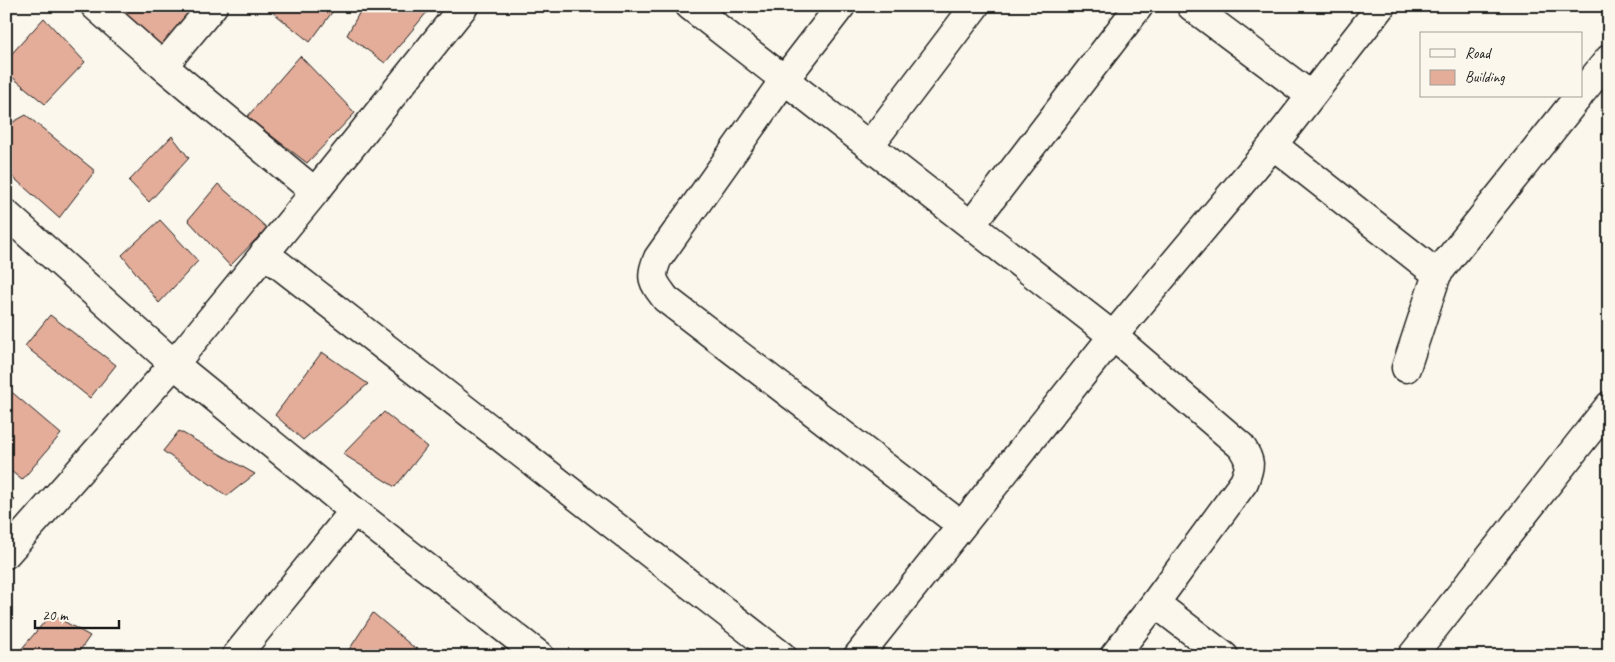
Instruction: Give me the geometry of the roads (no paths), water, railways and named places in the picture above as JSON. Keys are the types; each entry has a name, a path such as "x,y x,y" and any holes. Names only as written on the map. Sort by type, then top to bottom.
{"street":[{"path":"95,6 163,66 315,192"},
{"path":"163,66 213,6"},
{"path":"6,554 174,364 464,6"},
{"path":"690,6 1114,336 1241,446 1248,457 1250,469 1244,482 1155,604 1114,656"},
{"path":"841,6 784,80 658,258 652,271 653,282 666,299 961,524"},
{"path":"869,146 975,6"},
{"path":"971,225 1139,6"},
{"path":"1191,6 1310,96"},
{"path":"858,656 961,524 1273,145 1381,6"},
{"path":"1582,93 1609,59"},
{"path":"1406,368 1437,274 1578,98"},
{"path":"1273,145 1437,274"},
{"path":"6,214 174,364 354,511 540,656"},
{"path":"264,253 782,656"},
{"path":"1412,656 1609,406"},
{"path":"236,656 354,511"},
{"path":"1155,604 1224,656"}]}
